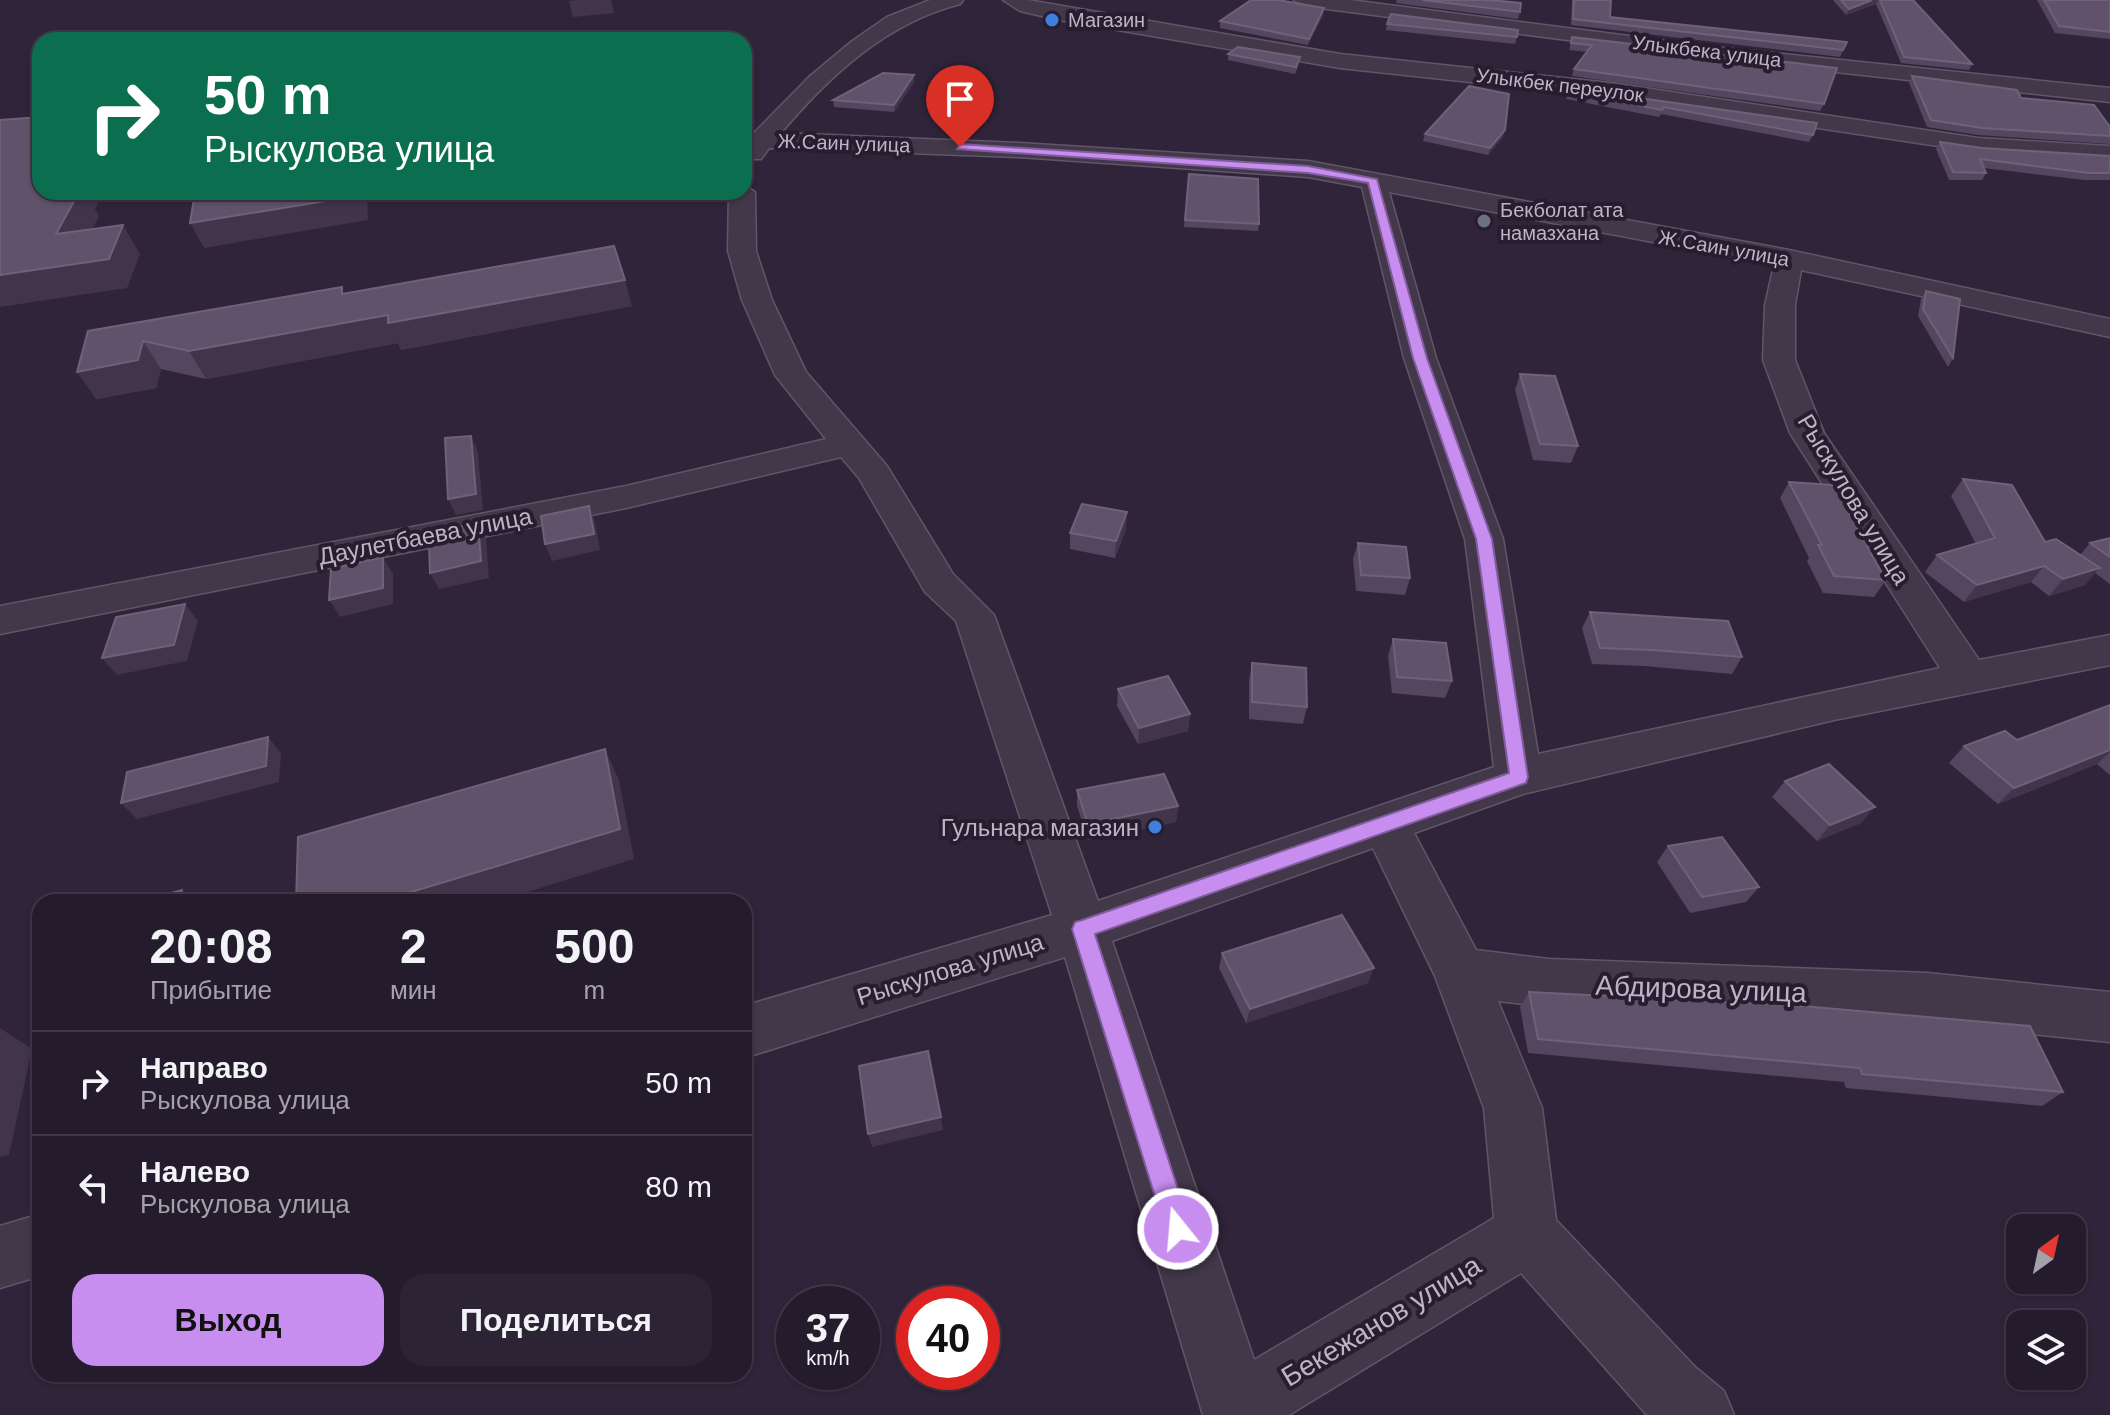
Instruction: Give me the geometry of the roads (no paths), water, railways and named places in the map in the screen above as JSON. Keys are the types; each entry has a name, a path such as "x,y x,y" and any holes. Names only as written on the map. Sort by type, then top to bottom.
{"street":[{"path":"752,155 761,140 847,58 893,21 953,0"},
{"name":"Улыкбек переулок","path":"1013,0 1027,7 1059,14 1340,61 1611,90 1978,145 2110,153"},
{"name":"Улыкбека улица","path":"1304,0 1715,53 2110,95"},
{"name":"Ж.Саин улица","path":"761,140 1019,150 1308,169 1668,239 1789,259 2110,328"},
{"path":"1373,181 1420,358 1484,539 1519,777"},
{"path":"742,200 742,251 757,300 791,375 874,474 939,583 974,615 1082,929 1236,1412"},
{"name":"Рыскулова улица","path":"1789,259 1780,305 1779,360 1807,433 1968,677"},
{"name":"Даулетбаева улица","path":"0,620 626,497 849,444"},
{"name":"Рыскулова улица","path":"752,1030 1082,929 1519,777 1834,704 2110,650"},
{"path":"1384,822 1460,972 1513,1108 1527,1234 1671,1391 1700,1415"},
{"name":"Абдирова улица","path":"1460,972 1549,983 1927,998 2110,1017"},
{"name":"Бекежанов улица","path":"1236,1412 1527,1234"},
{"path":"0,1257 32,1247"}],"place":[{"name":"Магазин","path":"1052,20"},
{"name":"Бекболат ата намазхана","path":"1484,221"},
{"name":"Гульнара магазин","path":"1155,827"}]}
